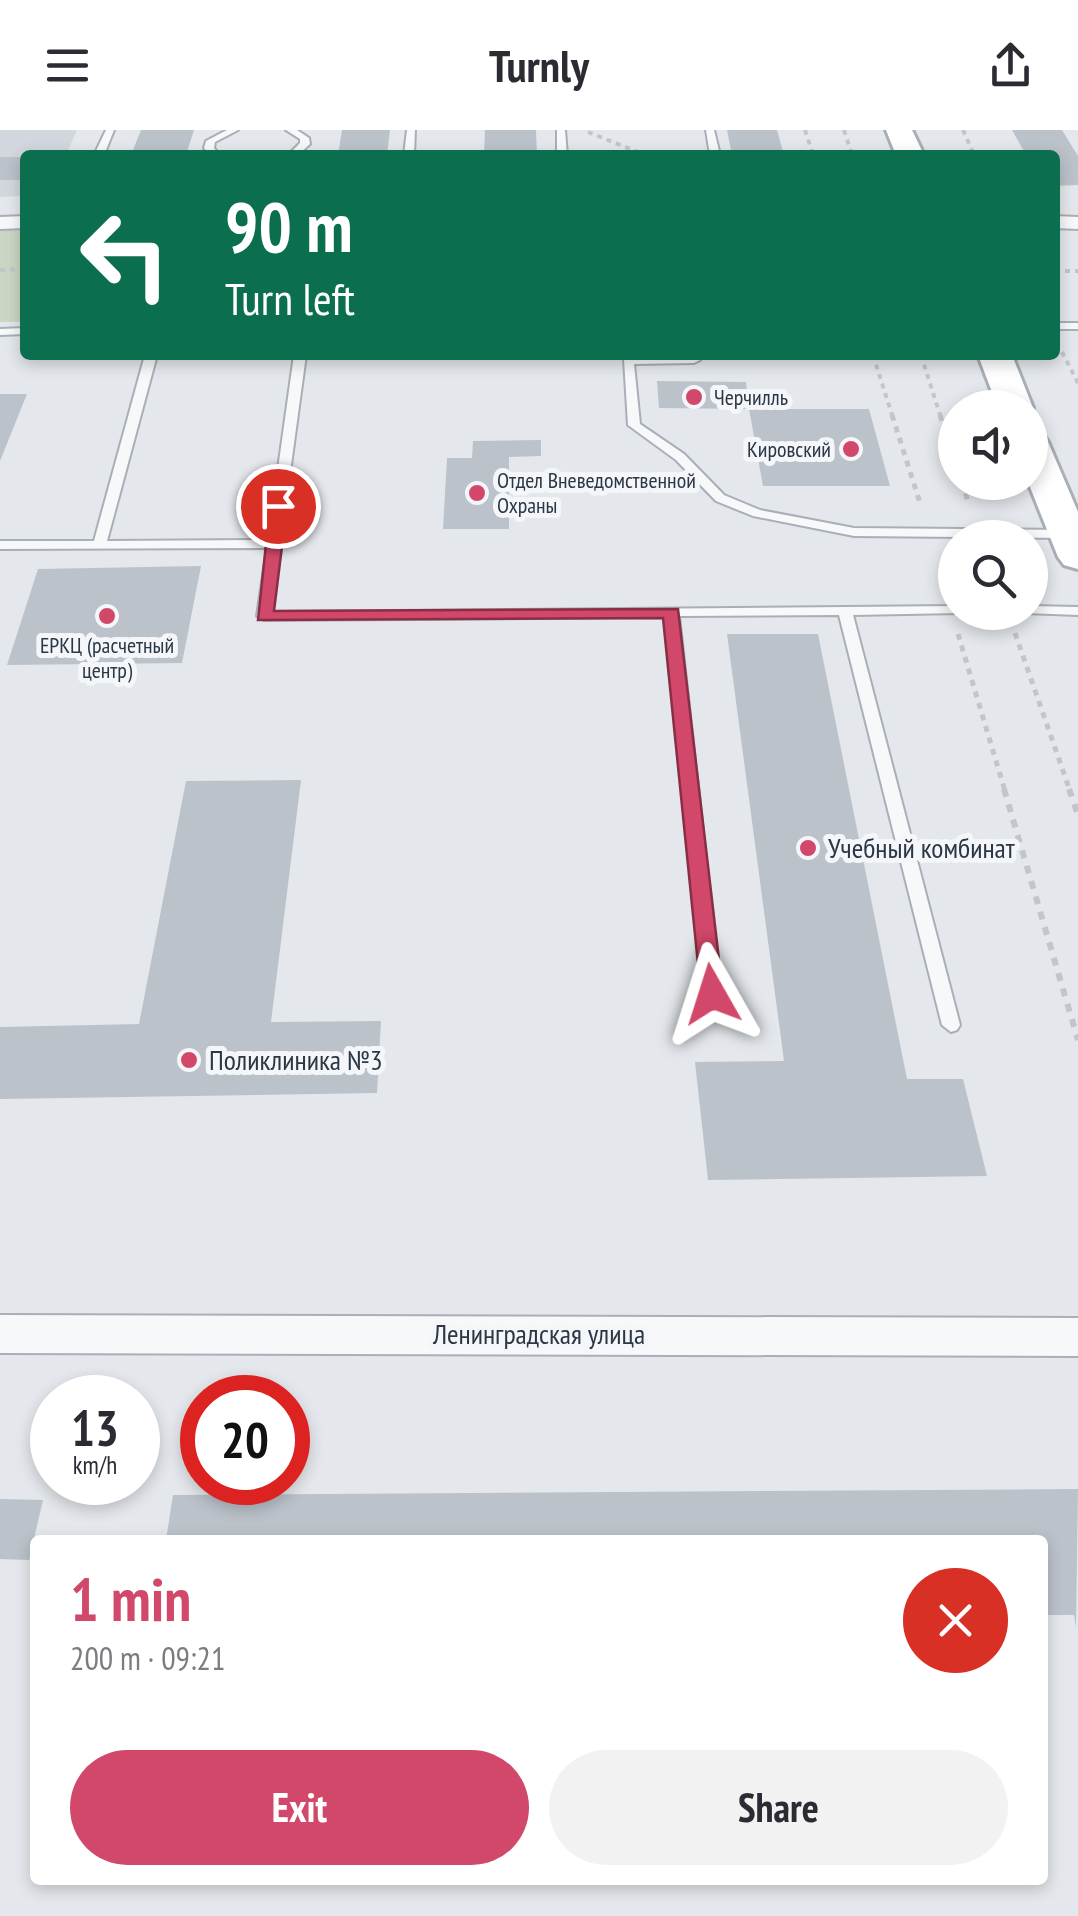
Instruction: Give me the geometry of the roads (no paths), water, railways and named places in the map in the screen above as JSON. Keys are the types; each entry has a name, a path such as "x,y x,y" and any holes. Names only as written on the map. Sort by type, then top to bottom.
{"street":[{"path":"997,360 1009,390"},
{"path":"1048,485 1073,545"},
{"name":"Ленинградская улица","path":"0,1334 1078,1336"}],"lane":[{"path":"211,150 211,141 234,130"},
{"path":"290,130 304,138 305,144 299,150"},
{"path":"100,544 150,360"},
{"path":"299,360 264,616 938,610"},
{"path":"694,360 628,361 634,425 680,457 720,498 757,514 854,532 929,533 1073,545"},
{"path":"0,544 273,544"},
{"path":"845,610 951,1024"},
{"path":"1048,610 1078,610"},
{"path":"672,612 712,994"}],"place":[{"name":"Черчилль","path":"694,397"},
{"name":"Кировский","path":"851,449"},
{"name":"Отдел Вневедомственной Охраны","path":"477,493"},
{"name":"ЕРКЦ (расчетный центр)","path":"107,616"},
{"name":"Учебный комбинат","path":"808,848"},
{"name":"Поликлиника №3","path":"189,1060"}]}
